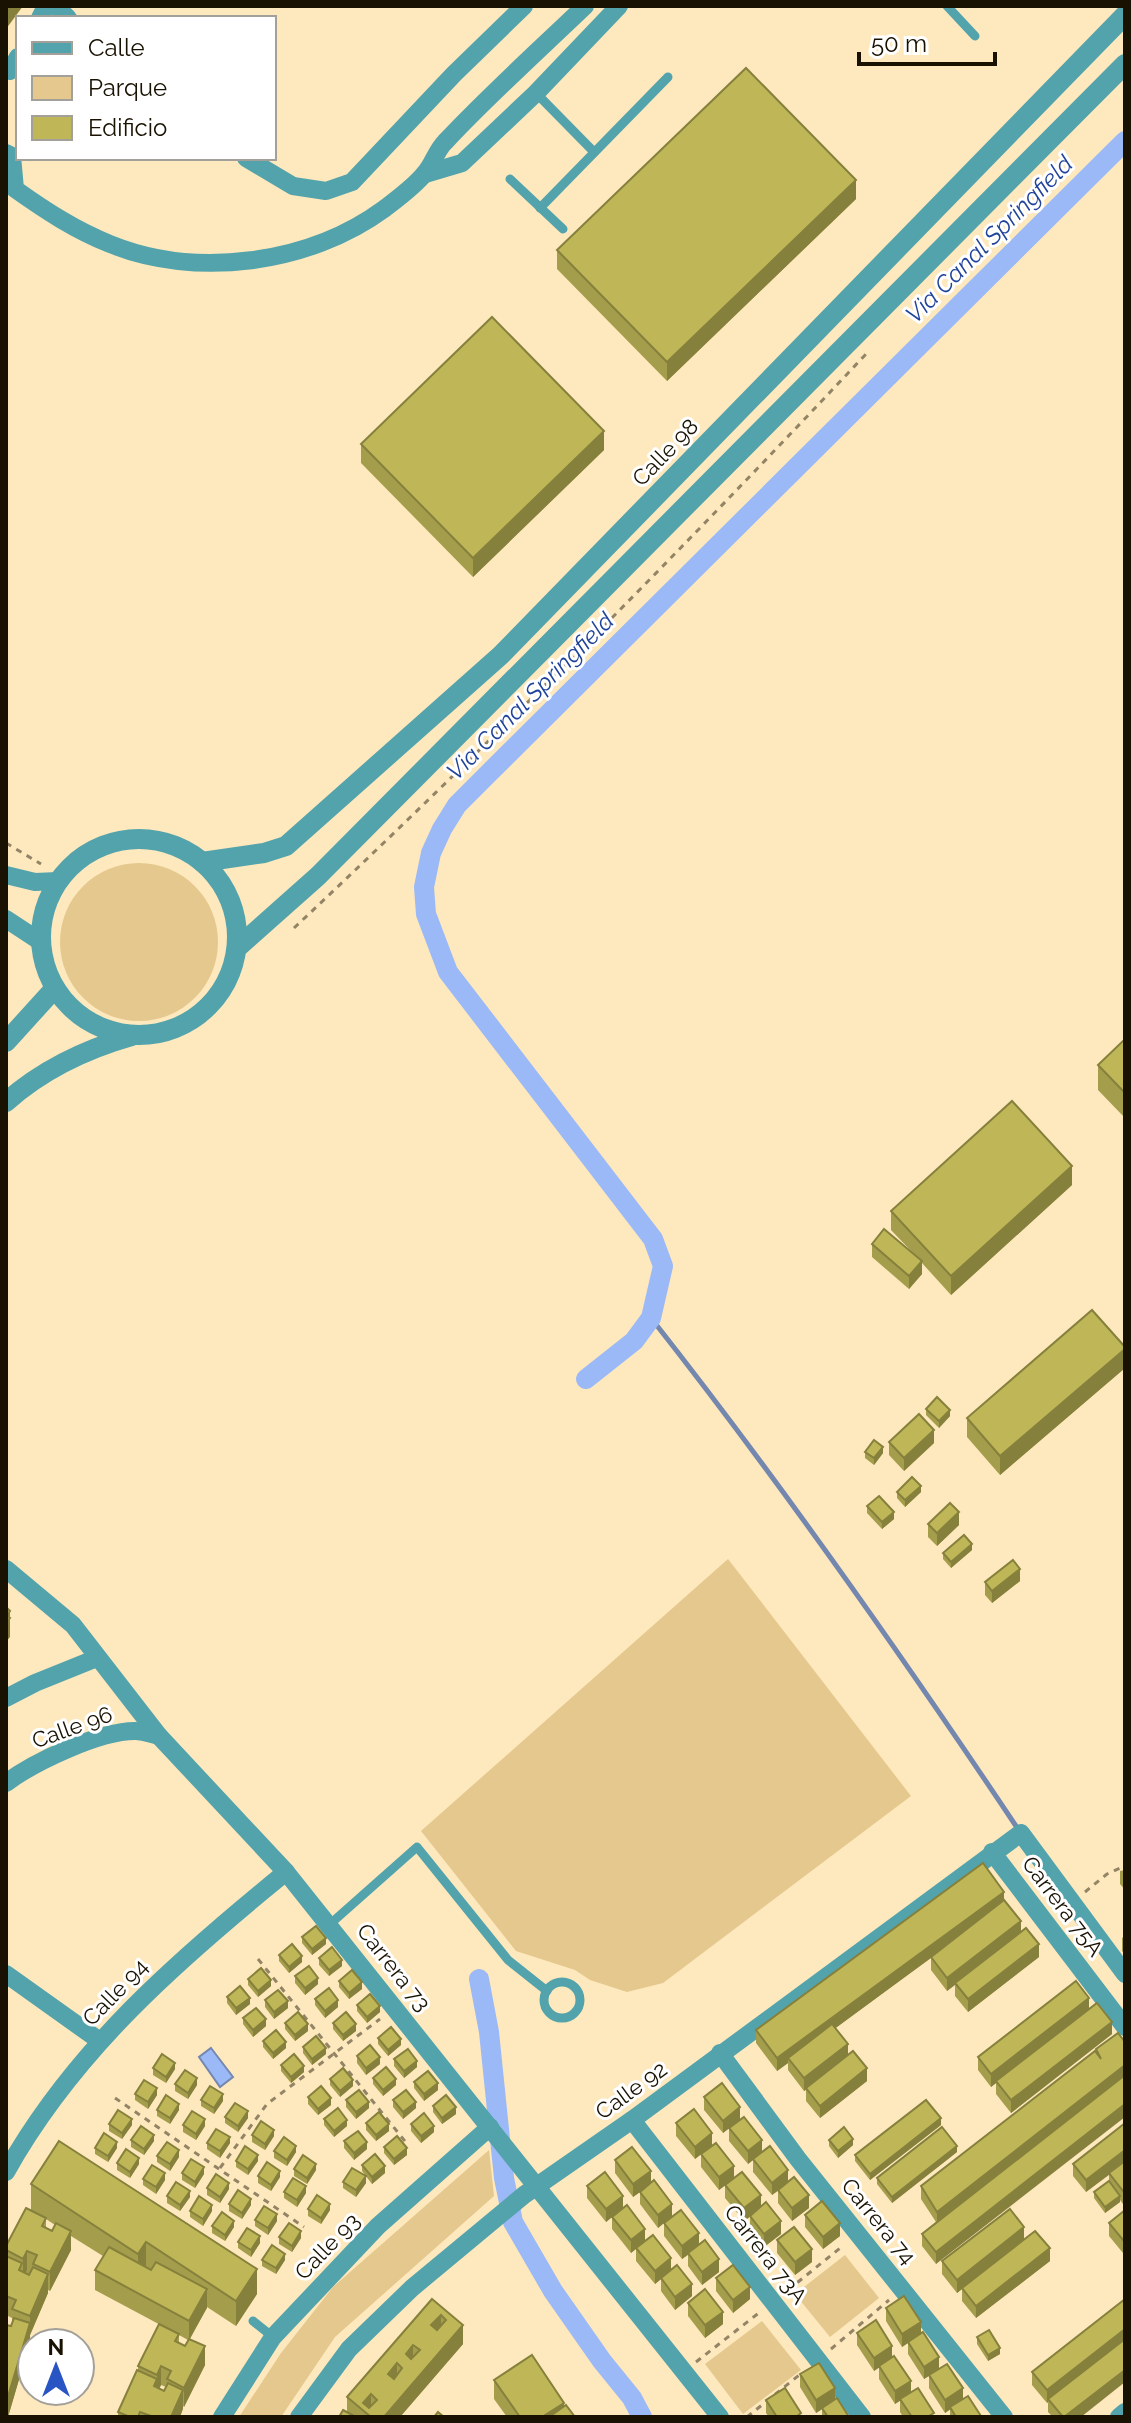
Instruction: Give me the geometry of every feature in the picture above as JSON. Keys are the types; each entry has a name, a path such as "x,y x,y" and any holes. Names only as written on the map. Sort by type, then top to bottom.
{"street":[{"path":"249,160 293,186 326,191 352,182 454,74 524,6"},
{"path":"6,153 12,156 15,189 61,222 112,246 167,259 209,262 279,255 333,237 382,210 425,174 442,145 585,6"},
{"path":"425,174 462,163 536,93 607,10"},
{"name":"Calle 98","path":"202,862 264,853 286,846 501,655 1125,15"},
{"path":"237,948 318,876 1125,64"},
{"path":"6,1102 20,1089 94,1047 136,1035 168,1031 197,1016 209,1006 228,979 237,948 237,932 223,886 202,862 181,849 158,841 126,840 110,843 81,858 58,881 44,910 41,942 43,958 55,988 76,1013 104,1029 136,1035"},
{"path":"6,875 35,882 58,881"},
{"path":"6,919 41,942"},
{"path":"6,1042 55,988"},
{"name":"Carrera 73","path":"6,1569 73,1625 159,1736 286,1872 492,2130 530,2190 720,2417"},
{"path":"6,1698 97,1658"},
{"name":"Calle 96","path":"6,1783 56,1755 89,1742 131,1731 159,1736"},
{"name":"Calle 92","path":"299,2417 349,2349 412,2288 530,2190 632,2120 1021,1833"},
{"name":"Carrera 75A","path":"1021,1833 1125,1974"},
{"name":"Carrera 75A","path":"992,1852 1125,2027"},
{"name":"Calle 94","path":"6,2172 45,2109 100,2041 179,1961 286,1872"},
{"path":"6,1974 100,2041"},
{"name":"Carrera 74","path":"720,2053 798,2159 1004,2417"},
{"name":"Carrera 73A","path":"632,2120 862,2417"},
{"name":"Calle 93","path":"222,2417 273,2337 378,2226 492,2130"},
{"path":"1119,2417 1125,2412"}],"lane":[{"path":"947,6 975,36"},
{"path":"540,208 668,77"},
{"path":"536,93 594,152"},
{"path":"510,179 563,229"},
{"path":"329,1925 417,1847 508,1960 547,1991"},
{"path":"556,1983 568,1983 578,1990 579,2008 571,2016 554,2016 544,2002 547,1991 556,1983"},
{"path":"253,2321 273,2337"}],"path":[{"path":"294,928 437,795 743,485 873,346"},
{"path":"6,843 51,869 58,881"},
{"path":"1073,1902 1107,1874 1125,1866"},
{"path":"258,1959 408,2145"},
{"path":"219,2168 267,2104 380,2019"},
{"path":"115,2098 304,2227"}],"green space":[{"path":"139,863 169,869 195,886 212,912 218,942 212,972 195,998 169,1015 139,1021 109,1015 83,998 66,972 60,942 66,912 83,886 109,869"},
{"path":"728,1559 911,1796 663,1983 627,1992 590,1980 575,1970 516,1951 421,1831"},
{"path":"489,2150 494,2196 335,2337 281,2417 239,2417 281,2353 333,2287"},
{"path":"845,2255 879,2298 830,2337 795,2294"},
{"path":"762,2321 801,2370 743,2414 705,2364"}],"water":[{"path":"211,2048 233,2077 220,2087 199,2057"}],"building":[{"path":"746,68 856,180 667,362 557,250"},
{"path":"492,317 604,431 473,558 361,444"},
{"path":"1125,1039 1125,1093 1098,1065"},
{"path":"1012,1101 1072,1166 951,1276 891,1211"},
{"path":"884,1229 922,1261 909,1276 872,1244"},
{"path":"1092,1310 1125,1349 1000,1456 967,1418"},
{"path":"937,1397 950,1410 939,1421 926,1409"},
{"path":"919,1414 934,1430 904,1458 889,1442"},
{"path":"874,1440 883,1447 874,1458 865,1452"},
{"path":"912,1477 921,1486 905,1500 897,1492"},
{"path":"879,1496 894,1512 882,1522 867,1506"},
{"path":"950,1503 959,1512 937,1533 928,1524"},
{"path":"964,1535 972,1544 951,1562 943,1553"},
{"path":"1013,1560 1020,1569 992,1591 985,1582"},
{"path":"983,1863 1004,1892 777,2058 756,2030"},
{"path":"1004,1900 1021,1921 947,1978 931,1957"},
{"path":"316,1926 326,1938 312,1949 302,1937"},
{"path":"1026,1928 1039,1944 968,1999 955,1983"},
{"path":"292,1944 302,1956 289,1967 279,1955"},
{"path":"332,1947 342,1960 329,1970 319,1958"},
{"path":"309,1966 318,1978 305,1988 295,1976"},
{"path":"261,1968 271,1980 258,1991 248,1979"},
{"path":"352,1970 362,1982 349,1993 339,1981"},
{"path":"1076,1981 1089,1998 991,2074 978,2057"},
{"path":"240,1986 250,1998 236,2008 227,1997"},
{"path":"329,1988 338,2000 325,2011 315,1999"},
{"path":"278,1990 288,2001 274,2012 265,2000"},
{"path":"370,1994 380,2006 367,2017 357,2005"},
{"path":"1097,2003 1112,2022 1011,2100 996,2081"},
{"path":"256,2008 266,2019 253,2030 243,2018"},
{"path":"298,2012 308,2024 295,2035 285,2023"},
{"path":"346,2012 356,2024 343,2035 333,2023"},
{"path":"832,2024 848,2044 804,2078 788,2058"},
{"path":"391,2027 401,2039 388,2050 378,2038"},
{"path":"276,2030 286,2042 273,2053 263,2041"},
{"path":"1118,2033 1125,2042 1125,2065 937,2212 921,2186 1095,2051 1101,2059 1096,2049"},
{"path":"316,2036 326,2048 312,2059 303,2047"},
{"path":"370,2045 380,2057 366,2068 357,2056"},
{"path":"408,2049 417,2061 404,2071 394,2059"},
{"path":"853,2051 867,2068 820,2106 806,2088"},
{"path":"162,2054 175,2063 166,2077 153,2068"},
{"path":"294,2054 304,2066 291,2077 281,2065"},
{"path":"386,2067 396,2079 383,2090 373,2078"},
{"path":"343,2068 353,2080 340,2091 330,2079"},
{"path":"185,2070 197,2078 188,2093 175,2084"},
{"path":"428,2071 438,2083 424,2094 414,2082"},
{"path":"1125,2075 1125,2104 936,2252 922,2234"},
{"path":"144,2080 157,2088 148,2102 135,2094"},
{"path":"722,2083 740,2107 723,2121 704,2097"},
{"path":"210,2086 223,2094 214,2108 201,2100"},
{"path":"321,2086 331,2098 318,2109 308,2097"},
{"path":"359,2090 369,2102 356,2112 346,2100"},
{"path":"406,2090 416,2102 403,2112 393,2100"},
{"path":"166,2095 179,2104 170,2118 157,2110"},
{"path":"446,2095 456,2107 442,2118 433,2106"},
{"path":"926,2100 941,2118 870,2174 855,2155"},
{"path":"235,2103 248,2111 238,2126 225,2117"},
{"path":"338,2108 347,2120 334,2131 324,2119"},
{"path":"694,2109 712,2133 695,2147 676,2123"},
{"path":"118,2110 132,2119 122,2133 109,2124"},
{"path":"192,2111 205,2119 196,2134 183,2125"},
{"path":"379,2112 389,2124 376,2135 366,2123"},
{"path":"424,2113 434,2126 421,2136 411,2124"},
{"path":"744,2117 762,2140 748,2151 729,2128"},
{"path":"261,2121 274,2130 265,2144 252,2135"},
{"path":"1125,2123 1125,2150 1086,2180 1073,2164"},
{"path":"141,2126 154,2135 144,2149 131,2140"},
{"path":"844,2127 853,2139 838,2151 829,2140"},
{"path":"942,2127 957,2146 892,2197 877,2178"},
{"path":"216,2129 230,2137 220,2151 207,2143"},
{"path":"358,2131 367,2142 354,2153 344,2141"},
{"path":"104,2133 117,2142 108,2156 95,2148"},
{"path":"397,2136 407,2148 394,2159 384,2147"},
{"path":"284,2137 296,2146 287,2160 274,2151"},
{"path":"59,2141 257,2269 236,2301 146,2242 138,2254 31,2184"},
{"path":"167,2142 179,2150 170,2164 157,2156"},
{"path":"716,2143 734,2166 719,2177 701,2154"},
{"path":"245,2146 258,2155 248,2169 236,2161"},
{"path":"770,2146 788,2170 772,2183 753,2159"},
{"path":"632,2147 651,2171 633,2184 615,2160"},
{"path":"126,2149 139,2158 130,2172 117,2163"},
{"path":"375,2154 385,2166 372,2177 362,2165"},
{"path":"303,2155 316,2164 307,2178 294,2169"},
{"path":"191,2159 204,2167 195,2182 182,2173"},
{"path":"1125,2161 1125,2190 1123,2191 1109,2173"},
{"path":"267,2162 280,2171 271,2185 258,2176"},
{"path":"152,2165 165,2173 156,2187 143,2179"},
{"path":"352,2168 366,2176 356,2190 343,2182"},
{"path":"605,2172 623,2196 606,2209 587,2186"},
{"path":"742,2172 761,2195 744,2208 725,2185"},
{"path":"216,2174 229,2183 220,2197 207,2188"},
{"path":"794,2177 809,2195 792,2208 778,2190"},
{"path":"293,2178 306,2186 297,2200 284,2192"},
{"path":"654,2180 672,2204 658,2215 640,2192"},
{"path":"1109,2181 1120,2196 1105,2207 1094,2192"},
{"path":"176,2182 190,2191 180,2205 167,2196"},
{"path":"238,2190 251,2199 242,2213 229,2204"},
{"path":"317,2195 330,2204 321,2218 308,2209"},
{"path":"199,2196 212,2205 203,2219 190,2211"},
{"path":"822,2201 840,2223 823,2237 805,2215"},
{"path":"766,2202 781,2221 764,2234 750,2216"},
{"path":"627,2205 645,2229 631,2240 612,2217"},
{"path":"264,2206 277,2214 268,2228 255,2220"},
{"path":"26,2208 46,2218 42,2226 52,2231 56,2223 71,2231 50,2272 33,2264 37,2255 27,2251 23,2259 6,2250"},
{"path":"1010,2209 1024,2227 957,2280 942,2261"},
{"path":"681,2210 699,2233 682,2246 664,2223"},
{"path":"1125,2210 1125,2239 1123,2240 1109,2223"},
{"path":"222,2212 234,2221 225,2235 212,2226"},
{"path":"289,2223 301,2231 292,2246 279,2237"},
{"path":"794,2227 812,2249 795,2262 777,2240"},
{"path":"247,2228 260,2236 251,2250 238,2242"},
{"path":"1035,2231 1050,2248 976,2306 962,2288"},
{"path":"653,2235 671,2258 655,2271 636,2248"},
{"path":"705,2240 719,2259 702,2272 688,2253"},
{"path":"272,2245 285,2254 276,2268 262,2260"},
{"path":"109,2247 151,2270 156,2262 207,2289 189,2321 95,2270"},
{"path":"6,2256 22,2263 19,2270 29,2275 33,2267 48,2274 30,2316 12,2309 16,2300 6,2296"},
{"path":"677,2265 692,2284 675,2297 661,2278"},
{"path":"733,2265 750,2287 733,2300 716,2278"},
{"path":"705,2289 723,2312 705,2325 688,2303"},
{"path":"904,2296 921,2322 902,2334 886,2308"},
{"path":"432,2299 463,2325 384,2417 371,2417 347,2397","holes":["441,2315 446,2320 437,2330 431,2325","413,2345 420,2350 411,2359 406,2354","397,2363 402,2368 394,2379 388,2374","371,2394 377,2400 369,2408 363,2403"]},
{"path":"1125,2299 1125,2329 1047,2390 1032,2372"},
{"path":"14,2318 30,2323 29,2327 16,2327 16,2370 6,2403 6,2325 11,2326"},
{"path":"876,2320 892,2346 874,2358 857,2333"},
{"path":"159,2324 179,2334 175,2341 185,2346 189,2339 205,2346 184,2388 167,2379 171,2371 161,2366 157,2375 138,2366"},
{"path":"989,2330 1000,2348 988,2355 977,2337"},
{"path":"923,2332 939,2357 924,2367 908,2342"},
{"path":"1125,2339 1125,2370 1063,2417 1048,2399"},
{"path":"532,2355 564,2403 542,2417 520,2417 494,2380"},
{"path":"894,2356 911,2381 895,2391 879,2366"},
{"path":"819,2363 835,2388 816,2400 800,2374"},
{"path":"947,2364 963,2388 945,2400 929,2375"},
{"path":"137,2370 157,2379 154,2386 164,2391 168,2383 183,2390 171,2417 150,2417 140,2412 138,2417 130,2417 118,2412"},
{"path":"785,2388 801,2413 796,2417 777,2417 766,2400"},
{"path":"918,2388 934,2413 927,2417 912,2417 900,2399"},
{"path":"968,2396 981,2416 956,2417 950,2407"},
{"path":"837,2398 849,2417 828,2417 822,2408"},
{"path":"566,2405 575,2417 549,2417"},
{"path":"343,2410 356,2417 339,2417"}],"waterway":[{"name":"Via Canal Springfield","path":"586,1379 634,1341 651,1318 663,1266 653,1239 448,972 426,914 424,887 431,853 457,805 1125,141"},
{"path":"651,1318 839,1570 1018,1829"},
{"name":"Via Canal Springfield","path":"479,1979 489,2032 504,2178 513,2222 553,2291 632,2398 642,2417"}]}
